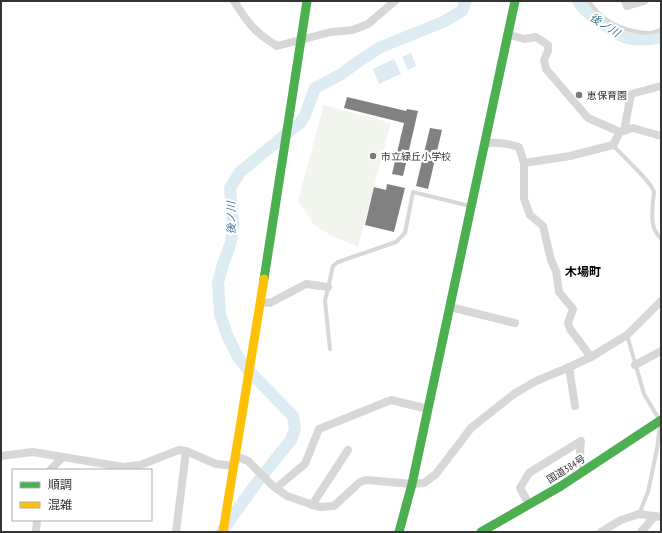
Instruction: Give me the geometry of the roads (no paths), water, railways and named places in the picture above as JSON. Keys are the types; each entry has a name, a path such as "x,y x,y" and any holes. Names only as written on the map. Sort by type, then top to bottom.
{"main road":[{"path":"223,532 261,302 307,1"},
{"path":"399,532 412,484 515,1"},
{"name":"国道384号","path":"481,532 561,486 661,421"}],"street":[{"path":"234,1 248,24 264,38 277,46 332,32 353,30 368,24 395,1"},
{"path":"625,1 627,6 644,1"},
{"path":"507,34 524,39 536,37 548,45 548,51 544,60 546,69 588,118 622,131 632,128 661,136"},
{"path":"524,163 570,156 613,145 622,131 632,94 661,86"},
{"path":"485,144 506,143 520,147 524,163 524,198 530,215 543,226 551,260 556,271 559,292 573,309 568,323 570,329 591,357"},
{"path":"261,302 270,303 306,284 328,287"},
{"path":"1,456 33,452 123,467 140,465 179,450 216,464 235,461 248,461 276,488 287,496 319,507 334,506 360,482 366,480 412,484 424,483 436,474 471,428 514,394 536,381 591,357 627,335 661,301"},
{"path":"450,307 515,323"},
{"path":"636,365 661,351"},
{"path":"569,367 575,406"},
{"path":"276,488 305,464 319,429 391,400 428,409"},
{"path":"529,504 520,488 529,473 581,441 580,452 584,471"},
{"path":"312,505 348,450"},
{"path":"176,532 186,452"},
{"path":"51,469 62,458"},
{"path":"601,532 621,520 639,514 658,516"},
{"path":"641,532 658,516"},
{"path":"36,532 37,521"}],"lane":[{"path":"588,1 603,18 632,32 657,32 661,29"},
{"path":"613,145 648,183 654,192 652,221 655,233 661,239"},
{"path":"330,349 325,301 333,266 338,262 396,242 406,233 413,192 472,207"},
{"path":"627,335 644,394 661,421 648,492 639,514"}],"waterway":[{"name":"後ノ川","path":"222,531 258,481 291,440 295,429 293,416 248,370 238,357 227,335 220,314 218,283 231,242 233,225 230,188 240,172 301,122 315,88 340,75 381,47 443,22 462,11 466,1"},
{"name":"後ノ川","path":"578,1 594,18 623,36 642,40 661,37"}],"place":[{"name":"恵保育園","path":"579,95"},
{"name":"市立緑丘小学校","path":"373,156"}],"district":[{"name":"木場町","path":"583,271"}]}
